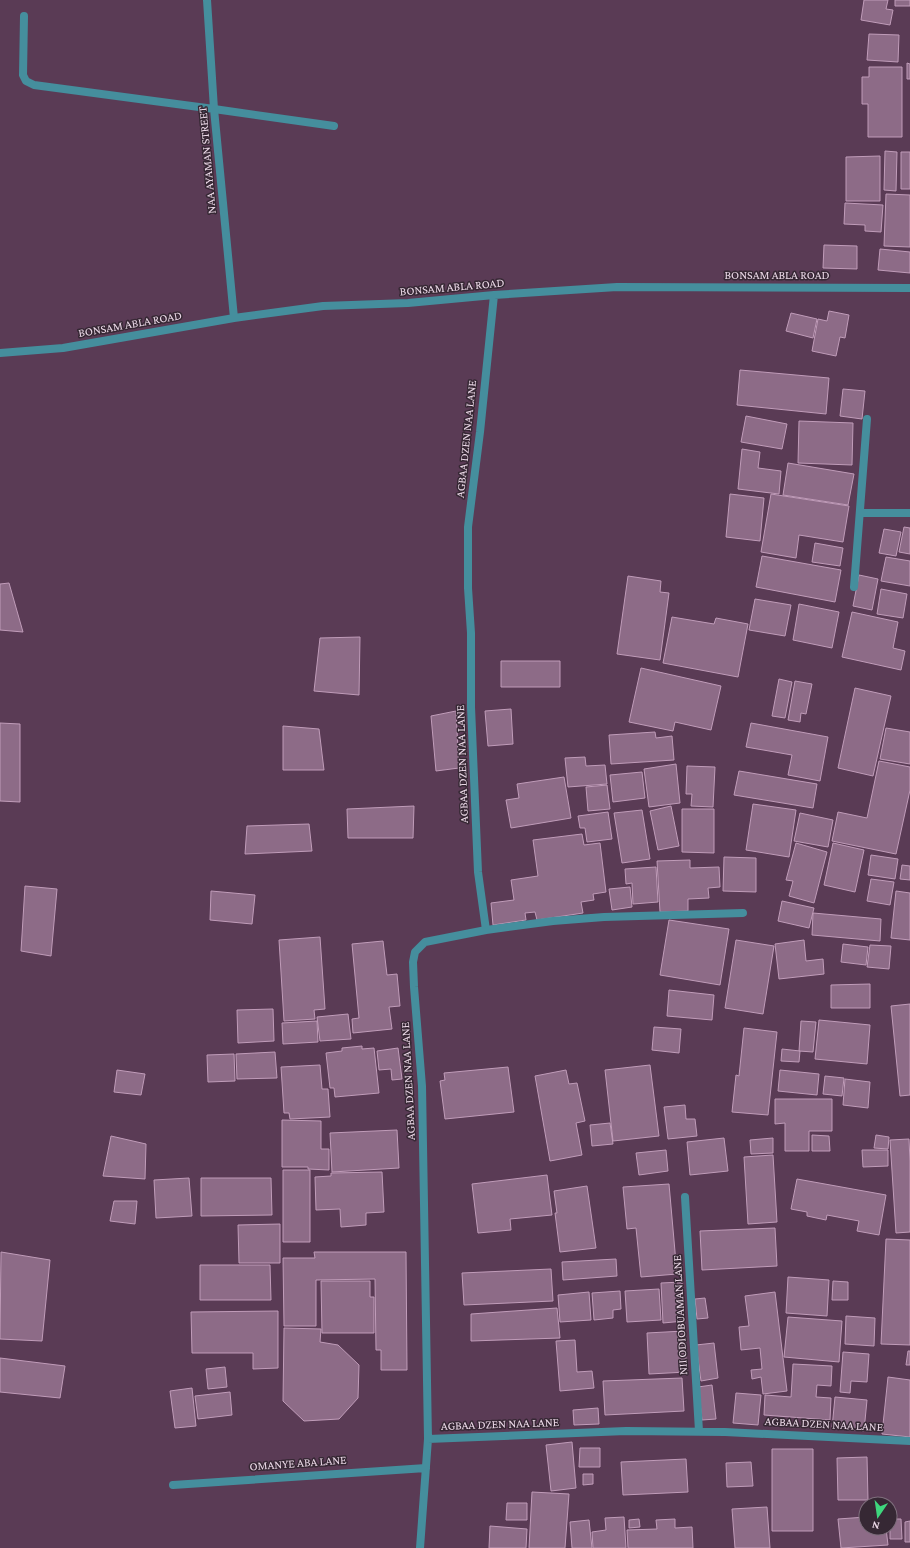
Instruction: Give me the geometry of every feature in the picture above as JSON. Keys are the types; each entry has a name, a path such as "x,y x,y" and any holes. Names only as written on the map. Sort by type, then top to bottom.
{"street":[{"name":"NAA AYAMAN STREET","path":"207,0 214,109 234,318"},
{"path":"24,16 23,75 26,80 34,85 334,126"},
{"name":"BONSAM ABLA ROAD","path":"0,353 63,348 234,318 322,306 408,303 494,295 617,288 910,288"},
{"name":"AGBAA DZEN NAA LANE","path":"494,295 468,535 468,588 471,633 471,723 478,872 486,930 425,942 415,952 413,962 422,1086 428,1440 626,1431 698,1431 814,1435 910,1441"},
{"path":"854,587 867,419"},
{"path":"860,513 910,513"},
{"path":"486,930 553,921 604,917 742,913"},
{"name":"NII ODIOBUAMAN LANE","path":"685,1197 698,1431"},
{"path":"420,1548 428,1440"},
{"name":"OMANYE ABA LANE","path":"173,1485 426,1468"}],"building":[{"path":"864,0 888,0 886,9 893,10 890,25 861,20"},
{"path":"895,0 910,0 910,6 895,6"},
{"path":"869,34 899,35 898,62 867,60"},
{"path":"907,63 910,64 910,79 907,79"},
{"path":"869,67 902,67 902,137 868,137 868,104 862,104 862,77 869,77"},
{"path":"885,151 897,152 896,191 884,190"},
{"path":"901,152 910,152 910,189 901,189"},
{"path":"880,156 880,201 846,201 846,157"},
{"path":"886,194 910,195 910,247 884,246"},
{"path":"845,203 883,205 881,232 865,231 865,225 844,224"},
{"path":"824,245 857,246 857,269 823,268"},
{"path":"880,249 910,252 910,273 878,270"},
{"path":"829,311 849,315 845,338 840,337 836,356 812,351 818,319 827,321"},
{"path":"791,313 817,319 813,338 786,331"},
{"path":"740,370 829,378 826,414 737,405"},
{"path":"843,389 865,391 862,419 840,416"},
{"path":"746,416 787,424 782,449 741,442"},
{"path":"799,421 853,423 852,465 798,463"},
{"path":"742,449 760,452 758,468 781,471 779,494 738,489"},
{"path":"788,463 854,474 848,505 783,495"},
{"path":"730,494 764,498 760,541 726,537"},
{"path":"771,494 849,506 843,542 799,535 796,558 761,552"},
{"path":"904,527 910,528 910,554 899,552"},
{"path":"884,529 901,532 896,556 879,553"},
{"path":"815,543 843,548 840,566 812,562"},
{"path":"762,556 841,570 835,602 756,587"},
{"path":"886,557 910,561 910,586 881,581"},
{"path":"859,575 878,579 872,610 853,606"},
{"path":"628,576 661,581 660,592 669,593 660,660 617,654"},
{"path":"9,583 23,632 0,630 0,584"},
{"path":"881,589 907,594 903,618 877,614"},
{"path":"755,599 791,605 785,636 749,630"},
{"path":"799,604 839,612 832,648 793,640"},
{"path":"852,612 898,622 893,648 905,651 901,670 842,657"},
{"path":"672,617 714,624 716,618 748,624 738,677 663,663"},
{"path":"360,637 359,695 314,691 320,638"},
{"path":"501,661 560,661 560,687 501,687"},
{"path":"641,668 721,686 711,730 675,722 673,731 629,722"},
{"path":"779,679 792,682 785,718 772,716"},
{"path":"795,681 812,684 806,714 801,713 800,722 788,720"},
{"path":"855,688 891,696 873,776 838,768"},
{"path":"511,709 513,744 488,746 485,711"},
{"path":"456,711 459,768 436,771 431,716"},
{"path":"0,723 20,724 20,802 0,801"},
{"path":"751,723 828,737 820,781 788,775 792,755 746,747"},
{"path":"283,726 319,729 324,770 283,770"},
{"path":"886,728 910,732 910,764 880,759"},
{"path":"655,732 656,738 672,736 674,760 611,764 609,735"},
{"path":"585,757 586,766 605,765 607,784 568,787 565,758"},
{"path":"879,761 910,767 910,790 896,854 832,841 838,812 867,818"},
{"path":"676,764 680,803 649,807 644,769"},
{"path":"687,766 715,767 713,807 691,806 692,794 686,794"},
{"path":"739,771 817,784 813,808 734,795"},
{"path":"642,772 645,798 613,802 610,775"},
{"path":"564,777 571,818 511,828 506,800 519,798 517,784"},
{"path":"607,785 610,809 588,811 586,787"},
{"path":"753,804 796,810 789,857 746,850"},
{"path":"414,806 413,838 348,838 347,809"},
{"path":"671,806 679,846 658,850 650,811"},
{"path":"682,809 714,809 714,853 682,852"},
{"path":"642,810 650,859 622,863 614,813"},
{"path":"608,812 612,839 587,842 585,828 580,828 578,816"},
{"path":"800,813 833,820 828,847 794,841"},
{"path":"309,824 312,851 245,854 247,826"},
{"path":"582,834 584,845 600,843 606,892 593,894 594,900 581,902 583,913 537,920 535,912 525,913 526,920 493,925 491,903 514,900 511,880 538,876 533,840"},
{"path":"796,843 827,852 814,903 789,896 793,881 786,880"},
{"path":"833,843 864,850 855,892 824,885"},
{"path":"871,855 898,859 895,879 868,875"},
{"path":"724,857 756,858 756,892 723,891"},
{"path":"690,860 690,868 719,867 720,887 708,888 709,898 688,899 688,911 660,912 657,861"},
{"path":"902,865 910,866 910,880 900,879"},
{"path":"656,867 658,902 633,904 632,883 626,884 625,869"},
{"path":"871,879 894,882 890,905 867,901"},
{"path":"25,886 57,889 51,956 21,951"},
{"path":"630,887 632,907 612,910 609,889"},
{"path":"211,891 255,895 252,924 210,920"},
{"path":"896,891 910,893 910,940 891,938"},
{"path":"782,901 814,908 809,928 778,921"},
{"path":"813,913 881,919 880,941 812,935"},
{"path":"669,920 729,929 720,985 660,975"},
{"path":"320,937 325,1009 314,1010 315,1019 284,1021 279,940"},
{"path":"736,940 774,946 763,1014 725,1008"},
{"path":"804,940 806,961 823,959 824,974 779,979 775,944"},
{"path":"383,941 387,975 397,974 400,1006 389,1007 392,1029 353,1033 352,1019 359,1018 352,944"},
{"path":"843,944 868,947 866,965 841,962"},
{"path":"870,945 891,946 889,969 867,967"},
{"path":"870,984 870,1008 831,1008 831,985"},
{"path":"669,990 714,995 712,1020 667,1016"},
{"path":"910,1004 910,1095 900,1096 891,1006"},
{"path":"273,1009 274,1041 238,1043 237,1010"},
{"path":"348,1014 351,1039 320,1041 317,1017"},
{"path":"819,1020 870,1025 867,1064 815,1059"},
{"path":"317,1021 318,1042 283,1044 282,1023"},
{"path":"801,1021 816,1022 813,1052 799,1051"},
{"path":"654,1027 681,1029 679,1053 652,1050"},
{"path":"744,1028 777,1032 768,1115 732,1112 736,1075 739,1076"},
{"path":"362,1046 362,1049 374,1048 379,1093 335,1097 334,1088 330,1088 326,1053 342,1051 342,1048"},
{"path":"398,1048 402,1079 392,1080 391,1069 379,1070 377,1051"},
{"path":"782,1049 800,1051 799,1062 781,1061"},
{"path":"275,1052 277,1078 237,1079 236,1054"},
{"path":"234,1054 235,1081 208,1082 207,1055"},
{"path":"320,1065 322,1089 328,1089 330,1117 290,1119 289,1113 284,1113 281,1067"},
{"path":"650,1065 659,1136 613,1141 605,1070"},
{"path":"508,1067 514,1112 445,1119 440,1081 445,1080 444,1073"},
{"path":"117,1070 145,1074 141,1095 114,1092"},
{"path":"566,1070 569,1084 577,1083 585,1121 576,1123 582,1155 550,1161 535,1076"},
{"path":"780,1070 819,1074 817,1095 778,1091"},
{"path":"825,1076 844,1078 842,1096 823,1094"},
{"path":"845,1079 870,1082 868,1108 843,1105"},
{"path":"775,1099 832,1099 832,1131 809,1131 809,1151 785,1151 785,1123 775,1124"},
{"path":"685,1105 686,1119 695,1119 697,1136 668,1139 664,1107"},
{"path":"282,1120 321,1121 321,1149 329,1149 329,1170 308,1169 308,1167 282,1167"},
{"path":"610,1123 613,1144 592,1146 590,1125"},
{"path":"397,1130 399,1168 332,1172 330,1133"},
{"path":"812,1135 829,1136 830,1151 812,1151"},
{"path":"876,1135 889,1137 888,1149 874,1148"},
{"path":"111,1136 146,1144 145,1179 103,1176"},
{"path":"724,1138 728,1171 690,1175 687,1142"},
{"path":"773,1138 773,1153 751,1154 750,1140"},
{"path":"909,1139 910,1232 896,1233 890,1140"},
{"path":"666,1150 668,1171 639,1175 636,1153"},
{"path":"862,1150 888,1150 888,1166 863,1167"},
{"path":"773,1155 777,1222 748,1224 744,1157"},
{"path":"283,1170 310,1170 310,1242 283,1242"},
{"path":"382,1172 384,1212 366,1213 366,1225 341,1227 340,1209 316,1210 315,1177 331,1176 331,1173"},
{"path":"547,1175 552,1215 510,1219 511,1230 478,1233 472,1184"},
{"path":"189,1178 192,1216 156,1218 154,1180"},
{"path":"201,1178 271,1178 272,1215 201,1216"},
{"path":"797,1179 886,1195 879,1235 857,1231 859,1221 827,1215 826,1220 807,1216 807,1212 791,1209"},
{"path":"669,1184 677,1274 641,1277 636,1228 627,1229 623,1187"},
{"path":"587,1186 596,1248 560,1252 554,1191"},
{"path":"114,1201 137,1201 135,1224 110,1221"},
{"path":"280,1224 280,1263 239,1263 238,1225"},
{"path":"775,1228 777,1266 702,1270 700,1231"},
{"path":"886,1239 910,1240 910,1345 881,1344"},
{"path":"1,1252 50,1260 42,1341 0,1339"},
{"path":"314,1252 406,1252 407,1370 381,1370 381,1350 376,1350 375,1279 316,1280 316,1326 284,1326 283,1258 315,1258"},
{"path":"616,1259 617,1276 563,1280 562,1262"},
{"path":"200,1265 270,1265 271,1300 200,1300"},
{"path":"551,1269 553,1301 464,1305 462,1273"},
{"path":"788,1277 829,1280 827,1316 786,1313"},
{"path":"321,1281 370,1281 370,1297 374,1297 374,1333 322,1333"},
{"path":"833,1281 848,1282 848,1300 832,1300"},
{"path":"682,1282 684,1321 663,1323 661,1283"},
{"path":"659,1289 661,1320 627,1322 625,1291"},
{"path":"620,1291 621,1309 613,1310 613,1318 594,1320 592,1293"},
{"path":"589,1292 591,1320 560,1322 558,1295"},
{"path":"775,1292 787,1391 763,1394 761,1377 752,1379 751,1370 762,1369 760,1348 741,1350 739,1327 749,1326 745,1296"},
{"path":"705,1298 708,1318 697,1319 695,1299"},
{"path":"557,1308 560,1338 471,1341 471,1314"},
{"path":"278,1311 278,1368 253,1369 253,1353 192,1353 191,1312"},
{"path":"846,1316 875,1318 874,1346 845,1344"},
{"path":"788,1317 842,1321 839,1362 784,1357"},
{"path":"284,1328 321,1329 320,1342 338,1345 359,1365 358,1398 339,1419 304,1421 283,1401"},
{"path":"684,1331 687,1372 649,1374 647,1333"},
{"path":"575,1340 577,1372 592,1371 594,1388 560,1391 556,1341"},
{"path":"714,1343 718,1378 701,1381 696,1345"},
{"path":"908,1351 910,1351 910,1365 906,1365"},
{"path":"843,1352 869,1354 867,1382 851,1381 850,1393 840,1392"},
{"path":"0,1358 65,1366 60,1398 0,1392"},
{"path":"793,1364 832,1366 831,1386 817,1385 816,1397 831,1398 830,1420 764,1415 765,1395 791,1397"},
{"path":"225,1367 227,1387 208,1389 206,1369"},
{"path":"888,1377 910,1380 910,1437 882,1434"},
{"path":"682,1378 684,1411 605,1415 603,1381"},
{"path":"712,1385 716,1419 702,1420 698,1387"},
{"path":"192,1388 196,1426 175,1428 170,1391"},
{"path":"230,1392 232,1415 198,1419 195,1396"},
{"path":"736,1393 761,1395 758,1425 733,1423"},
{"path":"835,1397 867,1400 864,1431 832,1428"},
{"path":"598,1408 599,1424 574,1425 573,1410"},
{"path":"572,1442 576,1488 551,1491 546,1445"},
{"path":"580,1448 600,1448 600,1467 579,1467"},
{"path":"772,1449 813,1449 813,1531 772,1531"},
{"path":"867,1457 868,1496 858,1496 858,1500 838,1500 837,1458"},
{"path":"686,1459 688,1492 623,1495 621,1462"},
{"path":"751,1462 753,1486 727,1487 726,1463"},
{"path":"583,1474 593,1474 593,1484 583,1485"},
{"path":"532,1492 569,1494 565,1548 529,1548"},
{"path":"507,1503 527,1503 527,1520 506,1520"},
{"path":"767,1507 770,1548 735,1548 732,1509"},
{"path":"624,1517 626,1548 593,1548 592,1532 606,1530 605,1518"},
{"path":"858,1518 858,1536 887,1536 888,1545 841,1548 838,1519"},
{"path":"639,1519 640,1527 629,1528 629,1520"},
{"path":"675,1519 675,1528 692,1527 693,1548 628,1548 627,1530 657,1529 656,1520"},
{"path":"898,1519 901,1519 902,1539 890,1539 890,1536 898,1536"},
{"path":"589,1520 592,1548 572,1548 570,1522"},
{"path":"910,1521 910,1542 905,1542 905,1522"},
{"path":"490,1526 527,1529 526,1548 489,1548"}]}
